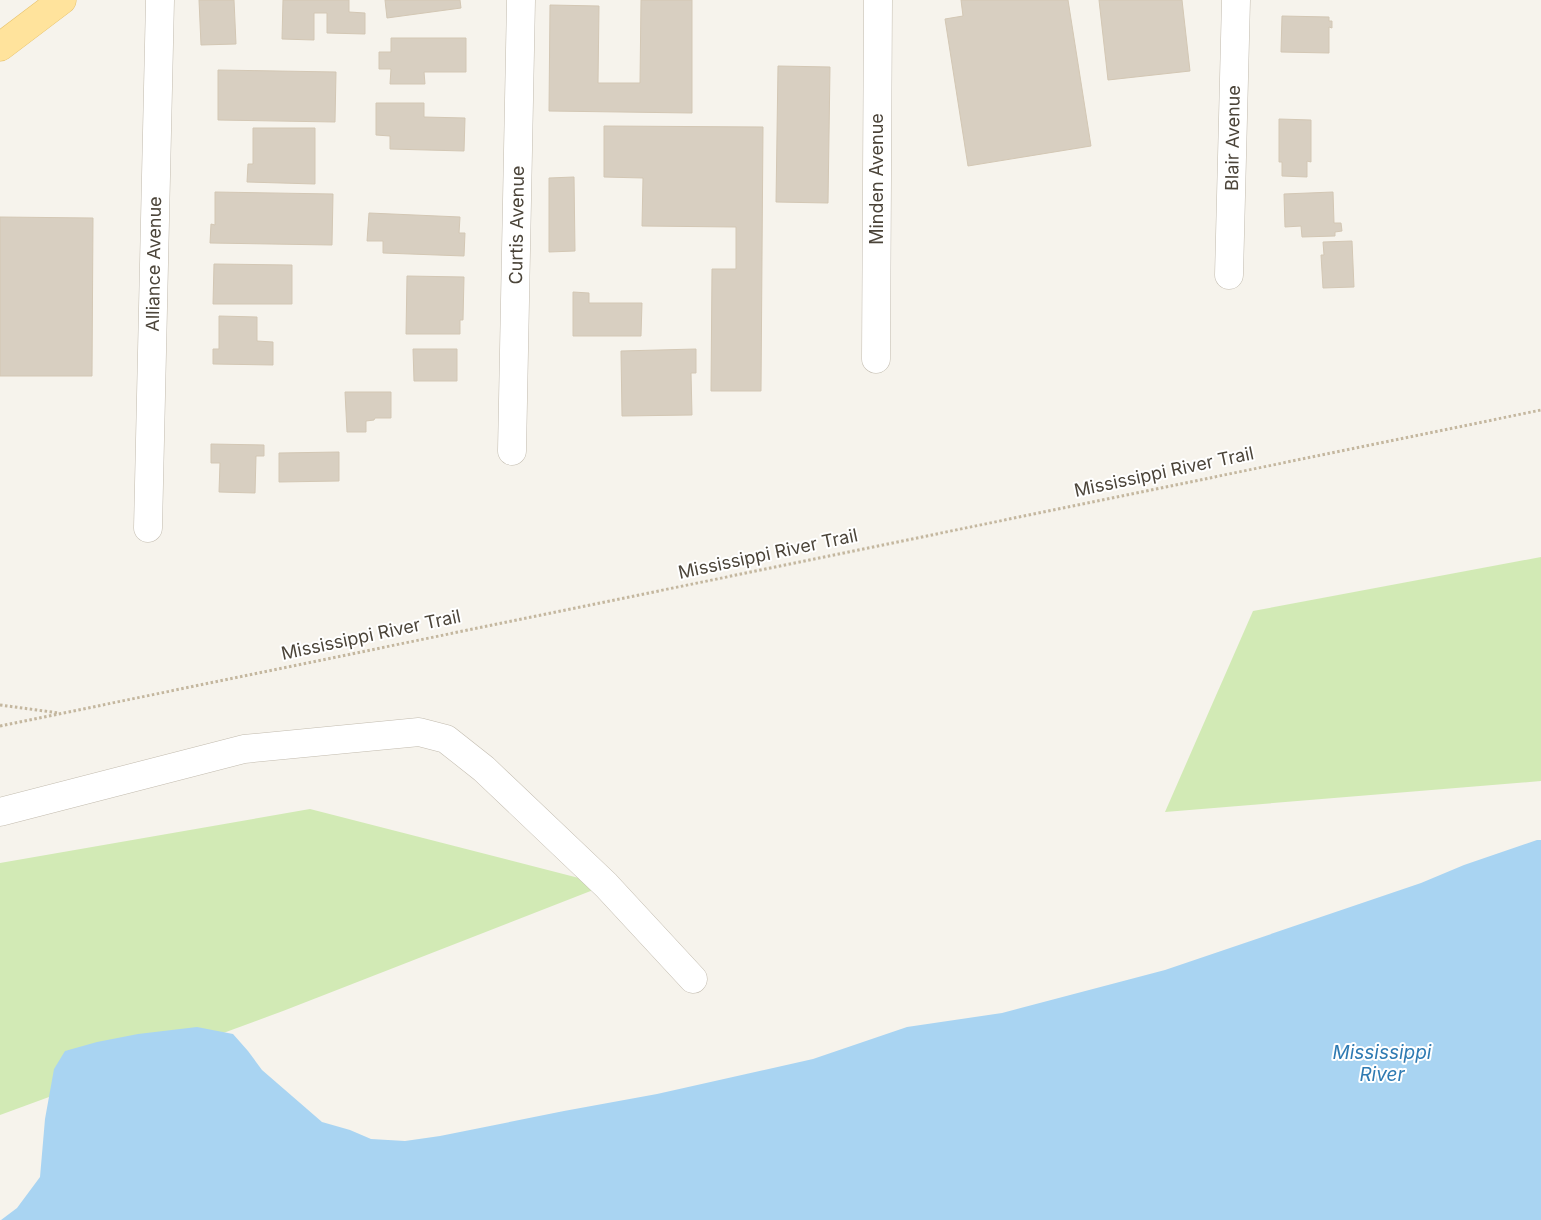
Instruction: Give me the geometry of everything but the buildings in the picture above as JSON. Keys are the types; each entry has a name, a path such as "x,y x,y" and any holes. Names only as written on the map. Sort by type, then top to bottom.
{"main road":[{"path":"0,47 62,0"}],"street":[{"name":"Alliance Avenue","path":"148,528 160,0"},
{"name":"Curtis Avenue","path":"512,451 521,0"},
{"name":"Minden Avenue","path":"876,359 878,0"},
{"name":"Blair Avenue","path":"1229,275 1236,0"},
{"path":"0,812 244,749 418,732 428,734 446,739 484,769 606,885 693,979"}],"path":[{"name":"Mississippi River Trail","path":"0,726 1541,410"},
{"path":"0,705 63,713"}],"green space":[{"path":"1541,557 1541,781 1165,812 1253,611"},
{"path":"310,809 606,885 283,1011 0,1115 0,863"}],"water":[{"name":"Mississippi River","path":"1541,840 1541,1220 1,1220 17,1208 40,1177 45,1119 54,1069 65,1051 97,1042 138,1034 197,1027 233,1034 262,1070 322,1122 350,1130 371,1139 405,1141 440,1136 657,1094 813,1059 907,1027 1002,1013 1165,970 1421,883 1464,865"}]}
